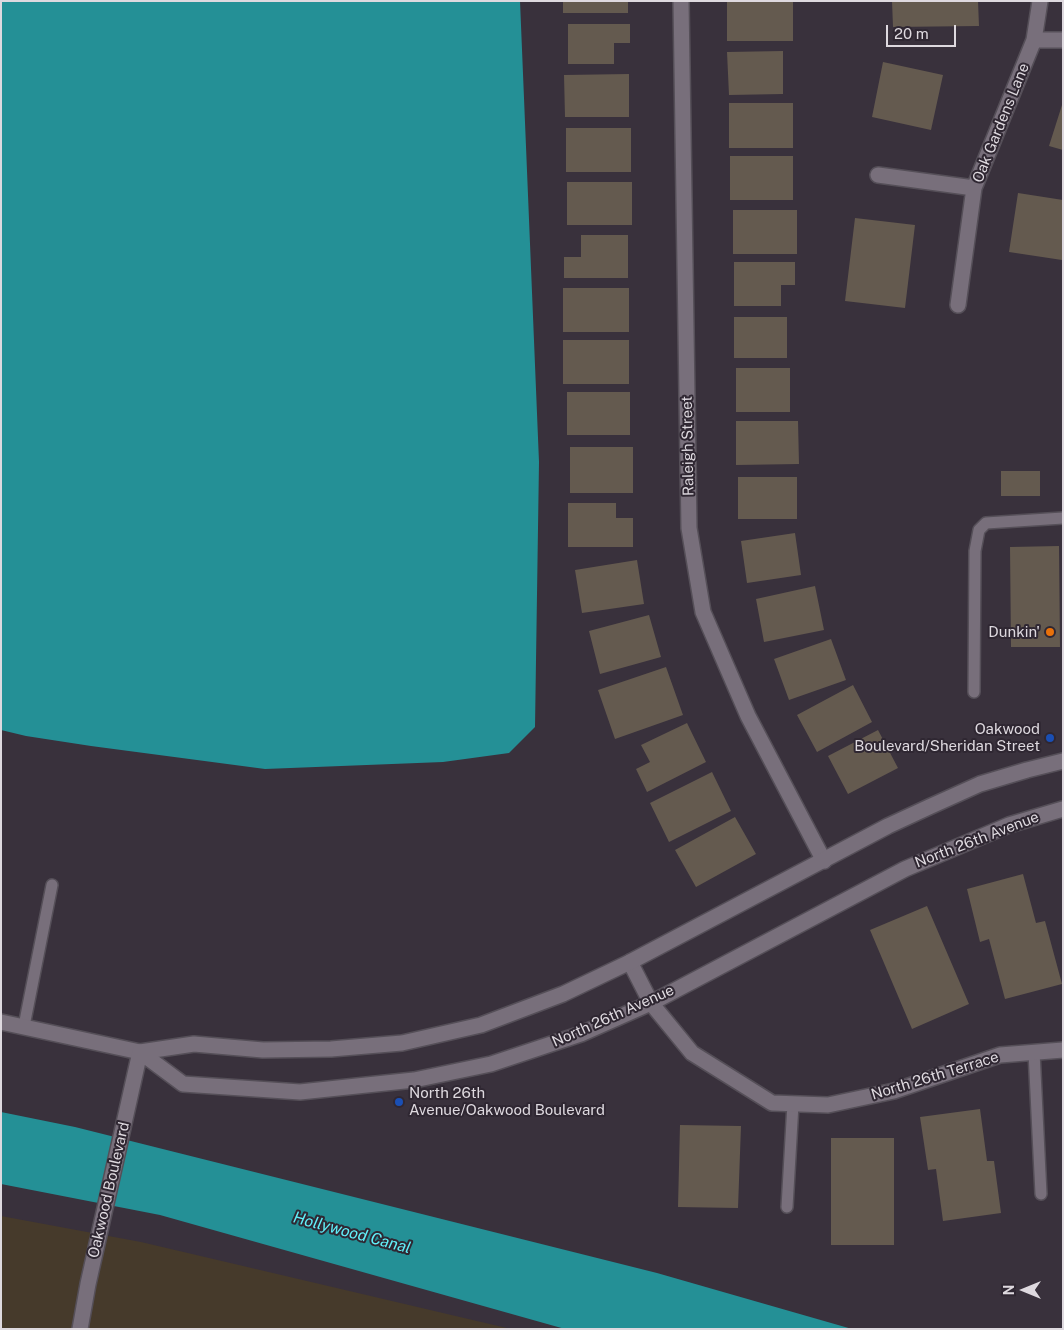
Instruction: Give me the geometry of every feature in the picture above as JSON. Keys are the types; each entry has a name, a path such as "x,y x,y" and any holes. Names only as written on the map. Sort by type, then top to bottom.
{"street":[{"name":"Raleigh Street","path":"681,1 689,528 701,603 703,612 748,716 824,861"},
{"name":"Oak Gardens Lane","path":"958,304 974,188 1034,40 1040,1"},
{"path":"1034,40 1063,40"},
{"path":"878,175 974,188"},
{"name":"North 26th Avenue","path":"1,1022 140,1052 194,1044 263,1050 331,1049 402,1043 481,1025 563,994 630,962 896,822 980,784 1063,761"},
{"name":"North 26th Avenue","path":"140,1052 183,1084 300,1092 414,1080 491,1064 581,1034 651,1003 905,868 1009,825 1063,809"},
{"name":"North 26th Terrace","path":"630,962 651,1003 692,1053 772,1103 828,1105 894,1091 1000,1055 1063,1050"},
{"name":"Oakwood Boulevard","path":"80,1329 102,1218 140,1052"}],"lane":[{"path":"974,692 976,551 979,530 986,523 1063,518"},
{"path":"24,1026 52,884"},
{"path":"1034,1052 1041,1194"},
{"path":"787,1207 793,1104"}],"shaded area":[{"path":"1,1216 141,1242 511,1329 1,1329"}],"water":[{"path":"1,1 520,1 539,462 535,727 509,753 443,762 265,769 91,746 26,736 1,730"},
{"name":"Hollywood Canal","path":"1,1112 75,1127 657,1273 852,1329 565,1329 160,1215 1,1184"}],"building":[{"path":"563,1 628,1 628,13 563,13"},
{"path":"727,1 793,1 793,41 727,41"},
{"path":"892,1 978,1 979,26 893,27"},
{"path":"568,24 630,24 630,43 614,43 614,64 568,64"},
{"path":"783,51 783,94 729,95 727,52"},
{"path":"883,62 943,75 931,130 872,117"},
{"path":"629,74 629,117 565,117 564,75"},
{"path":"729,103 793,103 793,148 729,148"},
{"path":"1063,105 1063,150 1049,146"},
{"path":"566,128 631,128 631,172 566,172"},
{"path":"730,156 793,156 793,200 730,200"},
{"path":"567,182 632,182 632,225 567,225"},
{"path":"1018,193 1063,200 1062,260 1009,252"},
{"path":"733,210 797,210 797,254 733,254"},
{"path":"855,218 915,225 905,308 845,301"},
{"path":"581,235 628,235 628,278 564,278 564,257 581,257"},
{"path":"734,262 795,262 795,285 781,285 781,306 734,306"},
{"path":"563,288 629,288 629,332 563,332"},
{"path":"734,317 787,317 787,358 734,358"},
{"path":"563,340 629,340 629,384 563,384"},
{"path":"736,368 790,368 790,412 736,412"},
{"path":"567,392 630,392 630,435 567,435"},
{"path":"736,421 798,421 799,464 736,465"},
{"path":"570,447 633,447 633,493 570,493"},
{"path":"1001,471 1040,471 1040,496 1001,496"},
{"path":"738,477 797,477 797,519 738,519"},
{"path":"568,503 616,503 616,518 633,518 633,547 568,547"},
{"path":"795,533 801,575 747,583 741,541"},
{"path":"1059,546 1060,647 1011,647 1010,547"},
{"path":"637,560 644,604 582,613 575,570"},
{"path":"815,586 824,630 764,642 756,599"},
{"path":"649,615 661,657 600,674 589,631"},
{"path":"831,639 846,680 789,700 774,659"},
{"path":"666,667 683,715 615,739 598,690"},
{"path":"853,685 872,722 817,752 797,715"},
{"path":"687,723 706,762 647,792 636,769 650,762 641,745"},
{"path":"878,730 898,768 848,794 828,756"},
{"path":"712,772 731,811 669,842 650,803"},
{"path":"735,817 756,854 696,887 675,850"},
{"path":"1023,874 1036,923 1045,921 1062,984 1005,999 989,939 980,942 967,889"},
{"path":"927,906 969,1004 912,1029 870,930"},
{"path":"980,1109 987,1161 994,1161 1001,1213 943,1221 936,1169 928,1170 920,1117"},
{"path":"680,1125 741,1126 738,1208 678,1207"},
{"path":"831,1138 894,1138 894,1245 831,1245"}],"place":[{"name":"Dunkin'","path":"1050,632"},
{"name":"Oakwood Boulevard/Sheridan Street","path":"1050,738"},
{"name":"North 26th Avenue/Oakwood Boulevard","path":"399,1102"}]}
